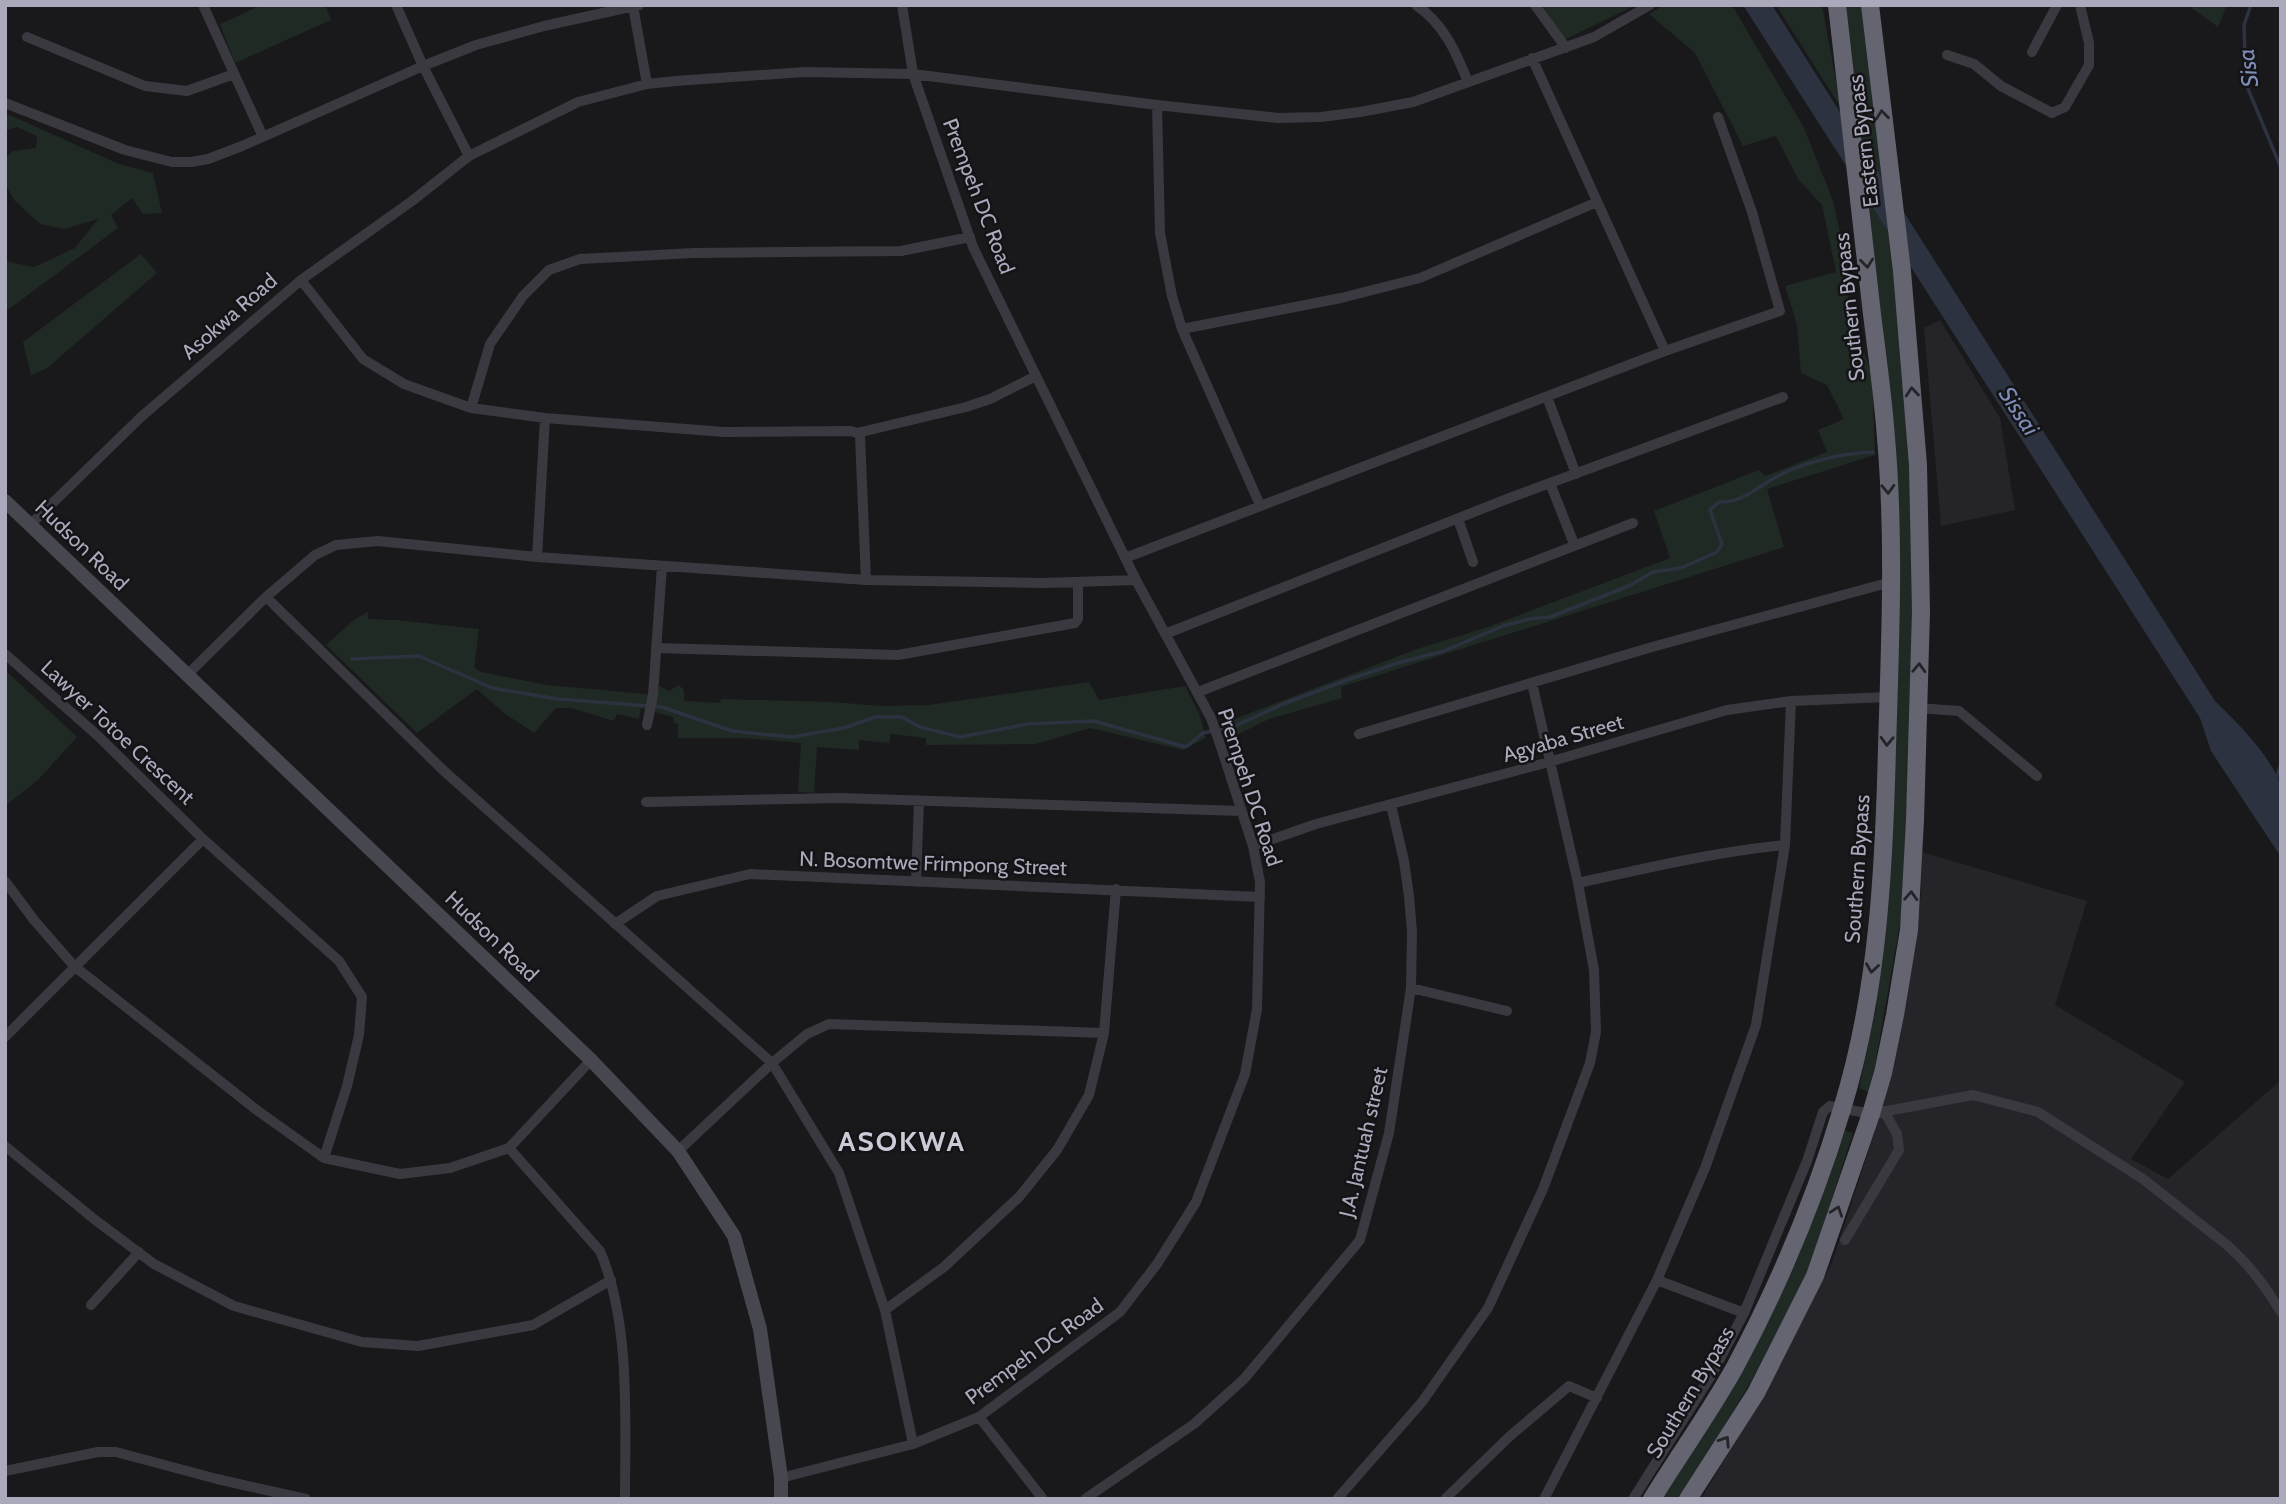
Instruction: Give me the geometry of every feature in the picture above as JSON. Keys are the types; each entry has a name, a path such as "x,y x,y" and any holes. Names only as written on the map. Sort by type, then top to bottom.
{"highway":[{"name":"Eastern Bypass","path":"1837,5 1859,195"},
{"name":"Eastern Bypass","path":"1870,5 1902,271 1919,464 1921,611 1918,708"},
{"name":"Southern Bypass","path":"1652,1499 1732,1371 1761,1316 1811,1203 1842,1109 1864,1020 1878,918 1885,806 1891,582 1886,439 1859,195"},
{"path":"1688,1499 1756,1393 1799,1311 1877,1113 1909,930 1918,708"}],"street":[{"path":"203,5 263,137"},
{"path":"396,5 469,156"},
{"name":"Prempeh DC Road","path":"780,1478 912,1444 979,1417 1120,1312 1157,1264 1196,1202 1245,1074 1256,1009 1260,882 1253,846 1222,747 1198,692 1136,580 973,247 913,74 902,5"},
{"path":"1416,5 1435,21 1448,38 1468,82"},
{"path":"1535,5 1566,48"},
{"name":"Asokwa Road","path":"31,524 141,417 301,280 412,201 469,156 578,102 647,84 805,72 913,74 1157,105 1278,117 1321,117 1413,102 1594,37 1650,5"},
{"path":"2032,52 2057,5"},
{"path":"1947,55 1974,64 2001,86 2052,113 2058,112 2066,107 2089,65 2089,43 2080,5"},
{"path":"5,103 125,150 172,162 191,162 208,159 263,137 424,65 476,45 544,26 636,6 647,84"},
{"path":"27,37 145,86 160,89 187,92 234,74"},
{"path":"1532,58 1665,351"},
{"path":"1157,105 1160,233 1171,296 1182,329 1260,505"},
{"path":"1125,558 1665,351 1780,311 1752,212 1718,117"},
{"path":"1182,329 1342,298 1420,278 1597,202"},
{"path":"471,408 490,344 523,296 550,271 580,259 694,253 901,251 970,237"},
{"path":"301,280 363,359 404,384 471,408 545,418 724,432 857,433 966,407 990,399 1036,376"},
{"path":"1547,397 1576,474"},
{"path":"1165,635 1550,483 1783,397"},
{"path":"537,557 545,418"},
{"path":"857,433 860,436 866,580"},
{"path":"1550,483 1574,544"},
{"name":"Hudson Road","path":"5,501 591,1060 678,1151 734,1236 739,1251 760,1329 781,1499"},
{"path":"1458,519 1473,562"},
{"path":"1198,692 1633,523"},
{"path":"187,675 266,597 315,555 336,545 378,541 537,557 866,580 1136,580"},
{"path":"647,725 653,695 662,566"},
{"path":"656,648 898,655 1075,623 1078,619 1078,582"},
{"path":"1359,734 1652,647 1891,582"},
{"path":"266,597 444,771 772,1063 839,1173 885,1310 912,1444"},
{"name":"Lawyer Totoe Crescent","path":"5,654 97,735 203,839 339,961 362,997 359,1035 347,1086 324,1158"},
{"path":"1338,1499 1422,1402 1488,1308 1543,1189 1590,1063 1596,1032 1594,970 1578,883 1532,683"},
{"name":"Agyaba Street","path":"1253,846 1316,824 1391,806 1727,710 1791,701 1888,697"},
{"path":"1544,1499 1657,1280 1705,1168 1756,1025 1784,845 1791,701"},
{"path":"1918,708 1959,711 2037,776"},
{"path":"646,802 840,798 1241,811"},
{"path":"916,882 919,801"},
{"name":"J.A. Jantuah street","path":"1088,1498 1194,1424 1244,1379 1360,1240 1389,1133 1411,988 1412,932 1409,896 1405,862 1391,806"},
{"path":"5,1037 74,965 203,839"},
{"path":"1578,883 1708,855 1784,845"},
{"name":"N. Bosomtwe Frimpong Street","path":"615,924 657,896 750,874 1260,897"},
{"path":"5,881 34,920 74,965 192,1060 324,1158 400,1174 450,1168 509,1149 591,1060"},
{"path":"885,1310 944,1267 1019,1197 1057,1150 1089,1095 1104,1033 1115,889"},
{"path":"1411,988 1507,1011"},
{"path":"678,1151 772,1063 807,1034 829,1024 1104,1033"},
{"path":"1633,1499 1712,1374 1744,1313 1807,1161 1823,1112 1830,1106 1877,1113 1973,1095 2038,1112 2143,1179 2227,1244 2266,1287 2281,1312"},
{"path":"1845,1240 1899,1150 1897,1134 1877,1113"},
{"path":"5,1146 154,1264 234,1306 362,1342 418,1346 533,1325 611,1280"},
{"path":"509,1149 600,1251 611,1280 618,1316 625,1395 625,1499"},
{"path":"91,1305 139,1252"},
{"path":"1657,1280 1744,1313"},
{"path":"1446,1499 1510,1436 1569,1386 1597,1398"},
{"path":"979,1417 1043,1499"},
{"path":"5,1471 98,1452 116,1452 306,1499"}],"shaded area":[{"path":"262,5 325,5 331,20 235,63 220,24"},
{"path":"1542,5 1636,5 1564,40"},
{"path":"1664,5 1732,5 1804,128 1833,201 1847,264 1848,305 1872,375 1875,455 1767,489 1784,547 1341,687 1342,698 1269,719 1235,736 1229,721 1417,649 1488,627 1670,558 1654,511 1759,470 1765,476 1827,452 1818,430 1844,419 1827,385 1801,373 1797,325 1785,286 1836,272 1822,205 1798,179 1776,136 1743,146 1695,53 1649,14"},
{"path":"1776,5 1822,5 1841,108"},
{"path":"1842,5 1863,5 1884,176 1864,178"},
{"path":"2187,5 2227,5 2218,27"},
{"path":"5,113 119,164 153,173 162,213 143,214 132,198 111,215 118,228 5,312 5,261 34,267 75,248 98,219 64,229 40,224 15,201 5,183 5,157 14,151 36,148 37,136 17,127 5,130"},
{"path":"1885,183 1895,265 1911,469 1914,600 1901,918 1870,1093 1859,1088 1876,1008 1894,601 1865,186"},
{"path":"141,254 157,273 46,369 31,375 23,342"},
{"path":"1940,320 2000,418 2015,510 1941,526 1924,328"},
{"path":"368,612 368,619 479,629 474,668 481,672 547,685 657,695 659,686 669,691 679,685 684,690 684,701 720,703 721,699 882,706 928,705 1089,682 1099,700 1185,686 1199,713 1206,738 1183,750 1090,728 1036,744 926,745 926,738 891,734 889,743 859,740 859,750 817,747 814,793 798,792 801,743 744,738 678,738 678,724 674,723 673,717 641,708 639,719 617,714 614,721 571,708 556,708 534,733 504,713 477,689 417,733 326,645 355,619"},
{"path":"5,670 77,737 38,780 5,806"},
{"path":"1922,852 2087,901 2055,1005 2185,1082 2131,1159 2168,1179 2281,1080 2281,1499 1701,1499 1761,1398 1832,1263 1884,1103 1907,997 1921,894"},
{"path":"1841,1129 1853,1133 1809,1269 1751,1382 1679,1499 1655,1499 1733,1377"}],"water":[{"name":"Sissai","path":"1743,5 1772,5 2215,701 2243,729 2269,762 2281,790 2281,857 2211,751 2200,718"}],"waterway":[{"name":"Sisa","path":"2251,5 2244,25 2246,84 2281,168"},
{"path":"352,659 419,656 492,688 558,699 662,707 732,731 792,737 844,728 875,717 902,717 920,727 960,737 1028,724 1094,721 1186,747 1203,733 1235,726 1283,704 1347,680 1444,651 1503,626 1550,617 1629,586 1653,572 1681,568 1717,552 1722,544 1710,510 1719,502 1743,497 1778,476 1824,459 1873,452"},
{"name":"Sisa","path":"2275,782 2281,764"}],"district":[{"name":"ASOKWA","path":"902,1141"}]}
